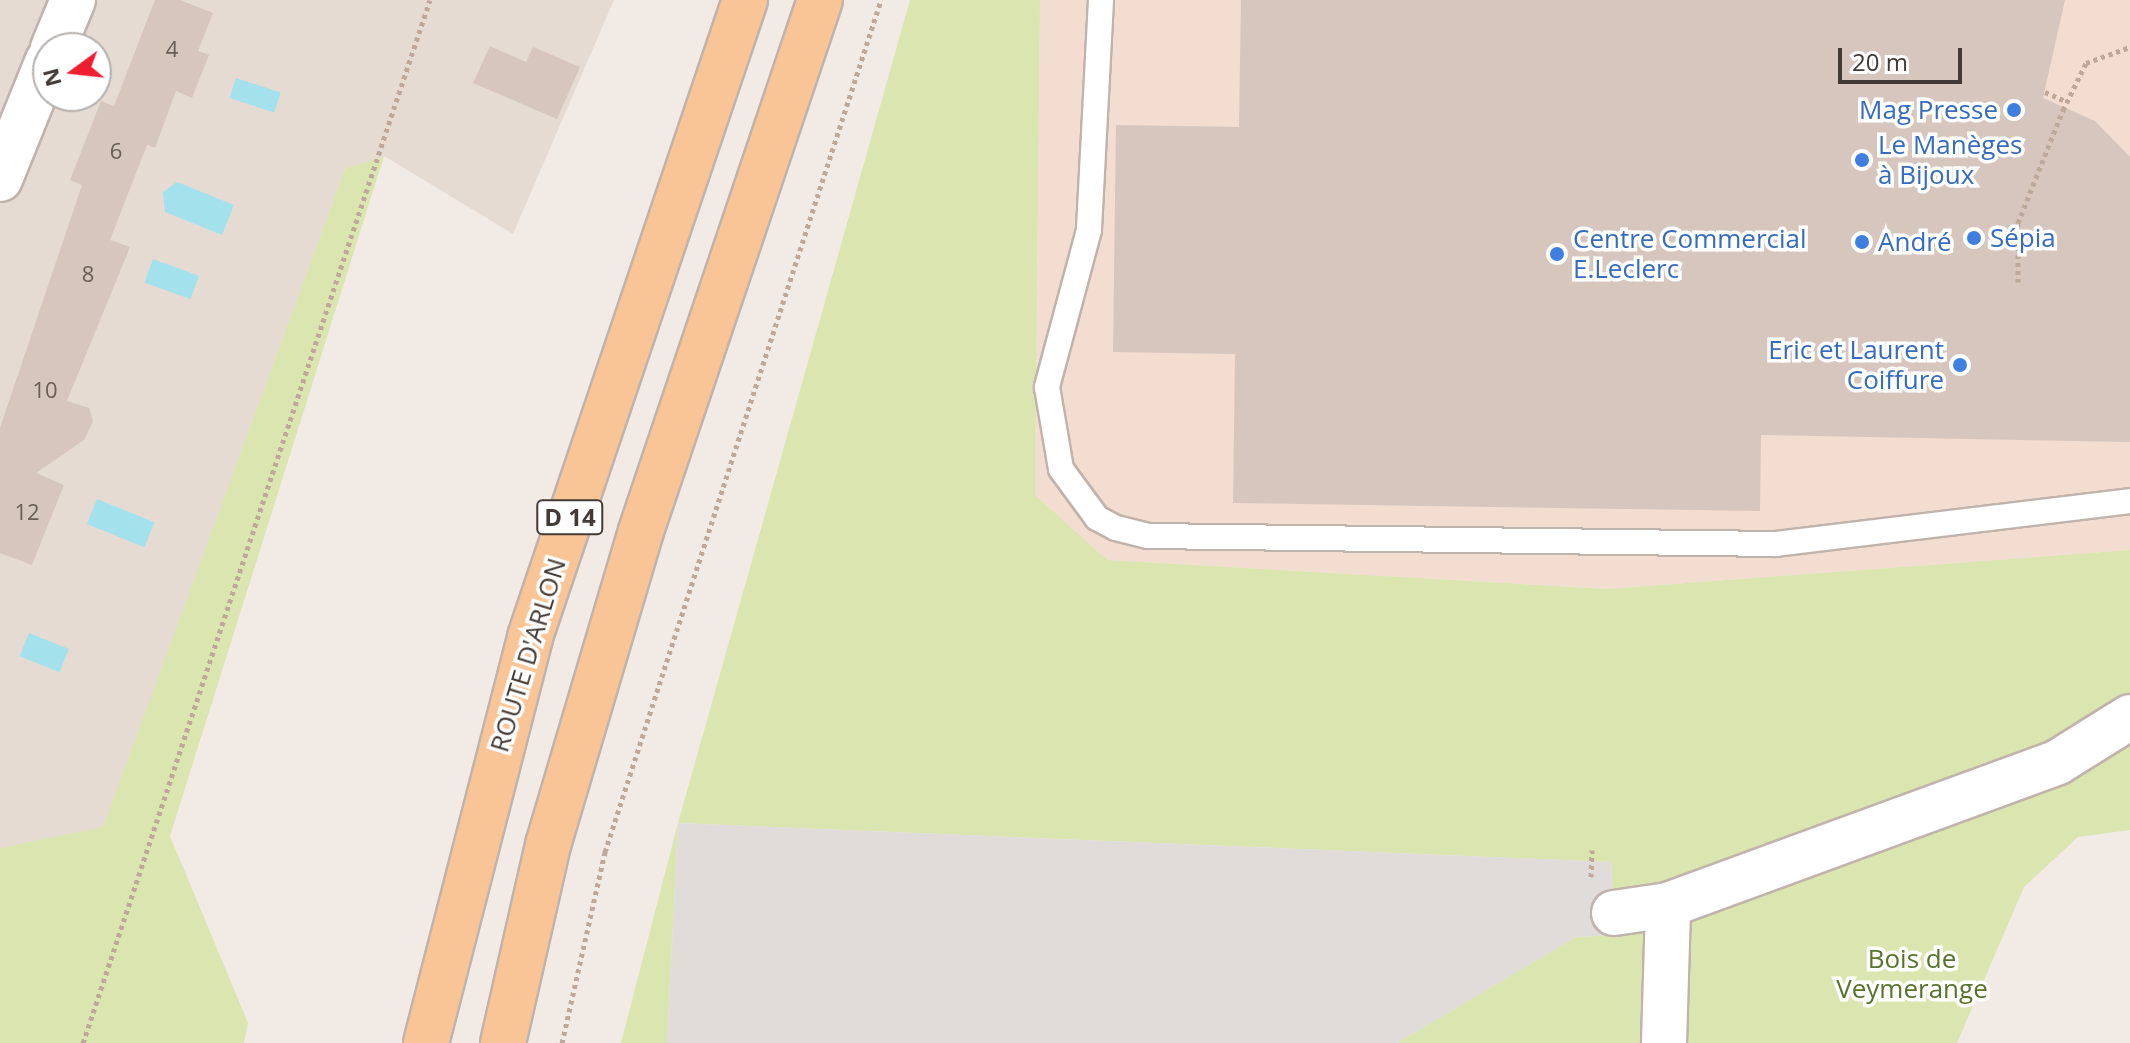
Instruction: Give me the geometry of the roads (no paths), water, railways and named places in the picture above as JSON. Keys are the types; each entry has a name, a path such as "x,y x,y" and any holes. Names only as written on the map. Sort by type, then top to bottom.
{"main road":[{"name":"ROUTE D'ARLON","path":"426,1043 530,637 745,0"},
{"name":"D 14","path":"503,1043 548,845 641,531 820,0"}],"street":[{"path":"60,32 73,0"},
{"path":"0,179 32,100"},
{"path":"1614,913 1668,905 2058,762 2130,717"},
{"path":"1664,1043 1668,905"}],"lane":[{"path":"1101,0 1089,230 1047,387 1061,469 1097,518 1116,528 1148,536 1776,544 2130,501"}],"water":[{"path":"236,78 281,93 274,112 230,98"},
{"path":"177,182 234,205 222,235 165,212 163,192"},
{"path":"153,259 199,276 190,299 144,282"},
{"path":"97,499 154,522 144,547 87,524"},
{"path":"29,633 69,649 60,672 20,656"}],"place":[{"name":"Mag Presse","path":"2014,110"},
{"name":"Le Manèges à Bijoux","path":"1862,160"},
{"name":"Sépia","path":"1974,238"},
{"name":"André","path":"1862,242"},
{"name":"Centre Commercial E.Leclerc","path":"1557,254"},
{"name":"Eric et Laurent Coiffure","path":"1960,365"}],"park label":[{"name":"Bois de Veymerange","path":"1912,974"}]}
